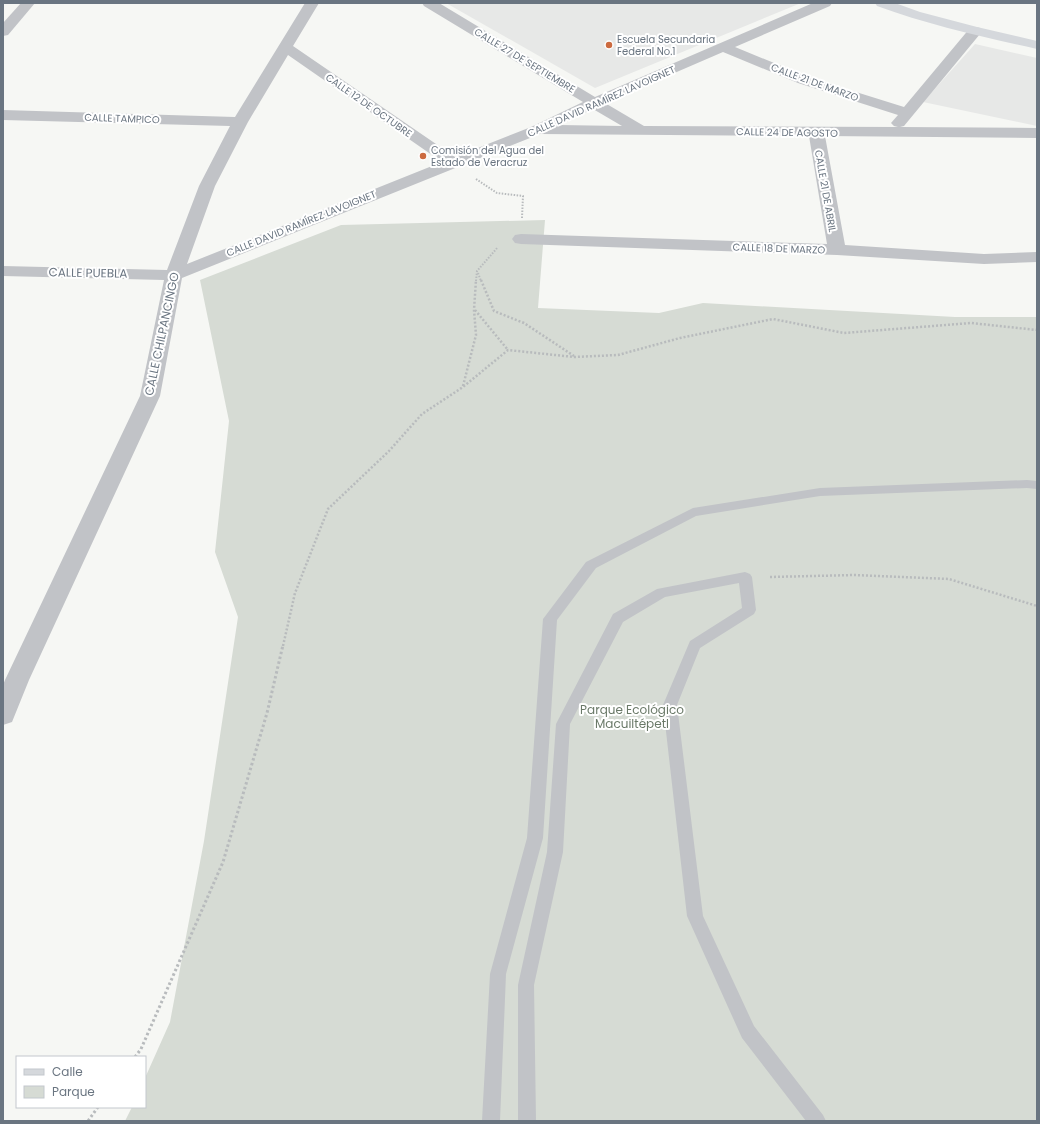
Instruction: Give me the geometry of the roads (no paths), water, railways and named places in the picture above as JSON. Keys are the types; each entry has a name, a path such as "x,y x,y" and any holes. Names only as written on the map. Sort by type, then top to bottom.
{"main road":[{"path":"882,3 914,15 1037,45"}],"street":[{"path":"3,32 28,3"},
{"name":"CALLE CHILPANCINGO","path":"3,715 17,680 150,396 174,275 207,186 240,122 312,3"},
{"name":"CALLE 27 DE SEPTIEMBRE","path":"429,3 641,131"},
{"name":"CALLE DAVID RAMÍREZ LAVOIGNET","path":"174,275 452,162 537,130 595,102 825,3"},
{"path":"890,133 975,31"},
{"name":"CALLE 12 DE OCTUBRE","path":"286,47 452,162"},
{"name":"CALLE 21 DE MARZO","path":"723,47 803,80 908,113"},
{"name":"CALLE TAMPICO","path":"3,115 240,122"},
{"name":"CALLE 24 DE AGOSTO","path":"537,130 1037,134"},
{"name":"CALLE 21 DE ABRIL","path":"816,132 837,250"},
{"name":"CALLE 18 DE MARZO","path":"521,239 837,250 984,259 1037,257"},
{"name":"CALLE PUEBLA","path":"3,271 174,275"}],"lane":[{"path":"491,1121 498,974 535,838 550,619 591,565 693,512 820,492 1027,484 1037,485"},
{"path":"526,1121 526,985 555,852 563,724 618,618 662,593 745,577 749,610 695,644 670,705 694,916 748,1032 816,1121"}],"place":[{"name":"Escuela Secundaria Federal No.1","path":"609,45"},
{"name":"Comisión del Agua del Estado de Veracruz","path":"423,156"}],"park label":[{"name":"Parque Ecológico Macuiltépetl","path":"632,717"}]}
